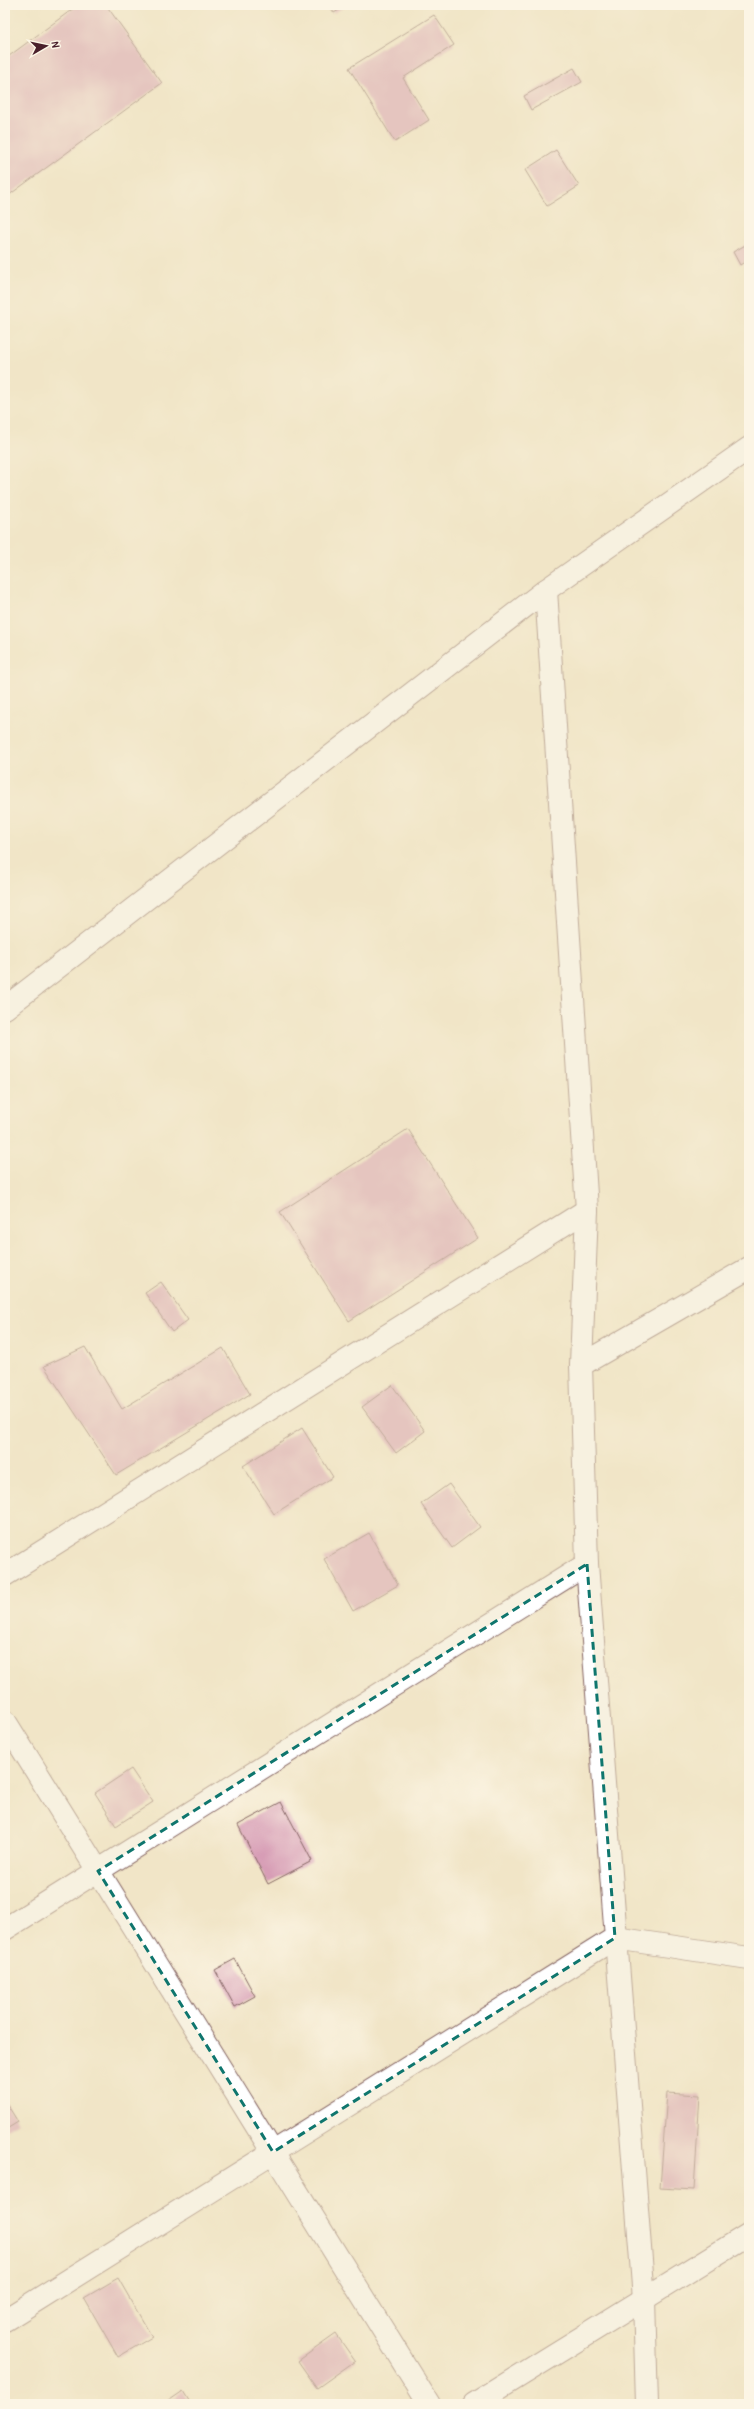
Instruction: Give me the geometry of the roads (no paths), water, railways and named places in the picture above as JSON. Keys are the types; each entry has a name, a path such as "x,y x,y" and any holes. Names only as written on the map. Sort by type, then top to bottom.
{"street":[{"path":"5,1008 546,590 749,448"},
{"path":"546,590 587,1210 581,1365 587,1564 644,2299 647,2404"},
{"path":"5,1575 587,1210"},
{"path":"581,1365 749,1268"},
{"path":"5,1929 587,1564"},
{"path":"5,1721 429,2404"},
{"path":"5,2320 615,1938 749,1958"},
{"path":"474,2404 749,2234"}]}
